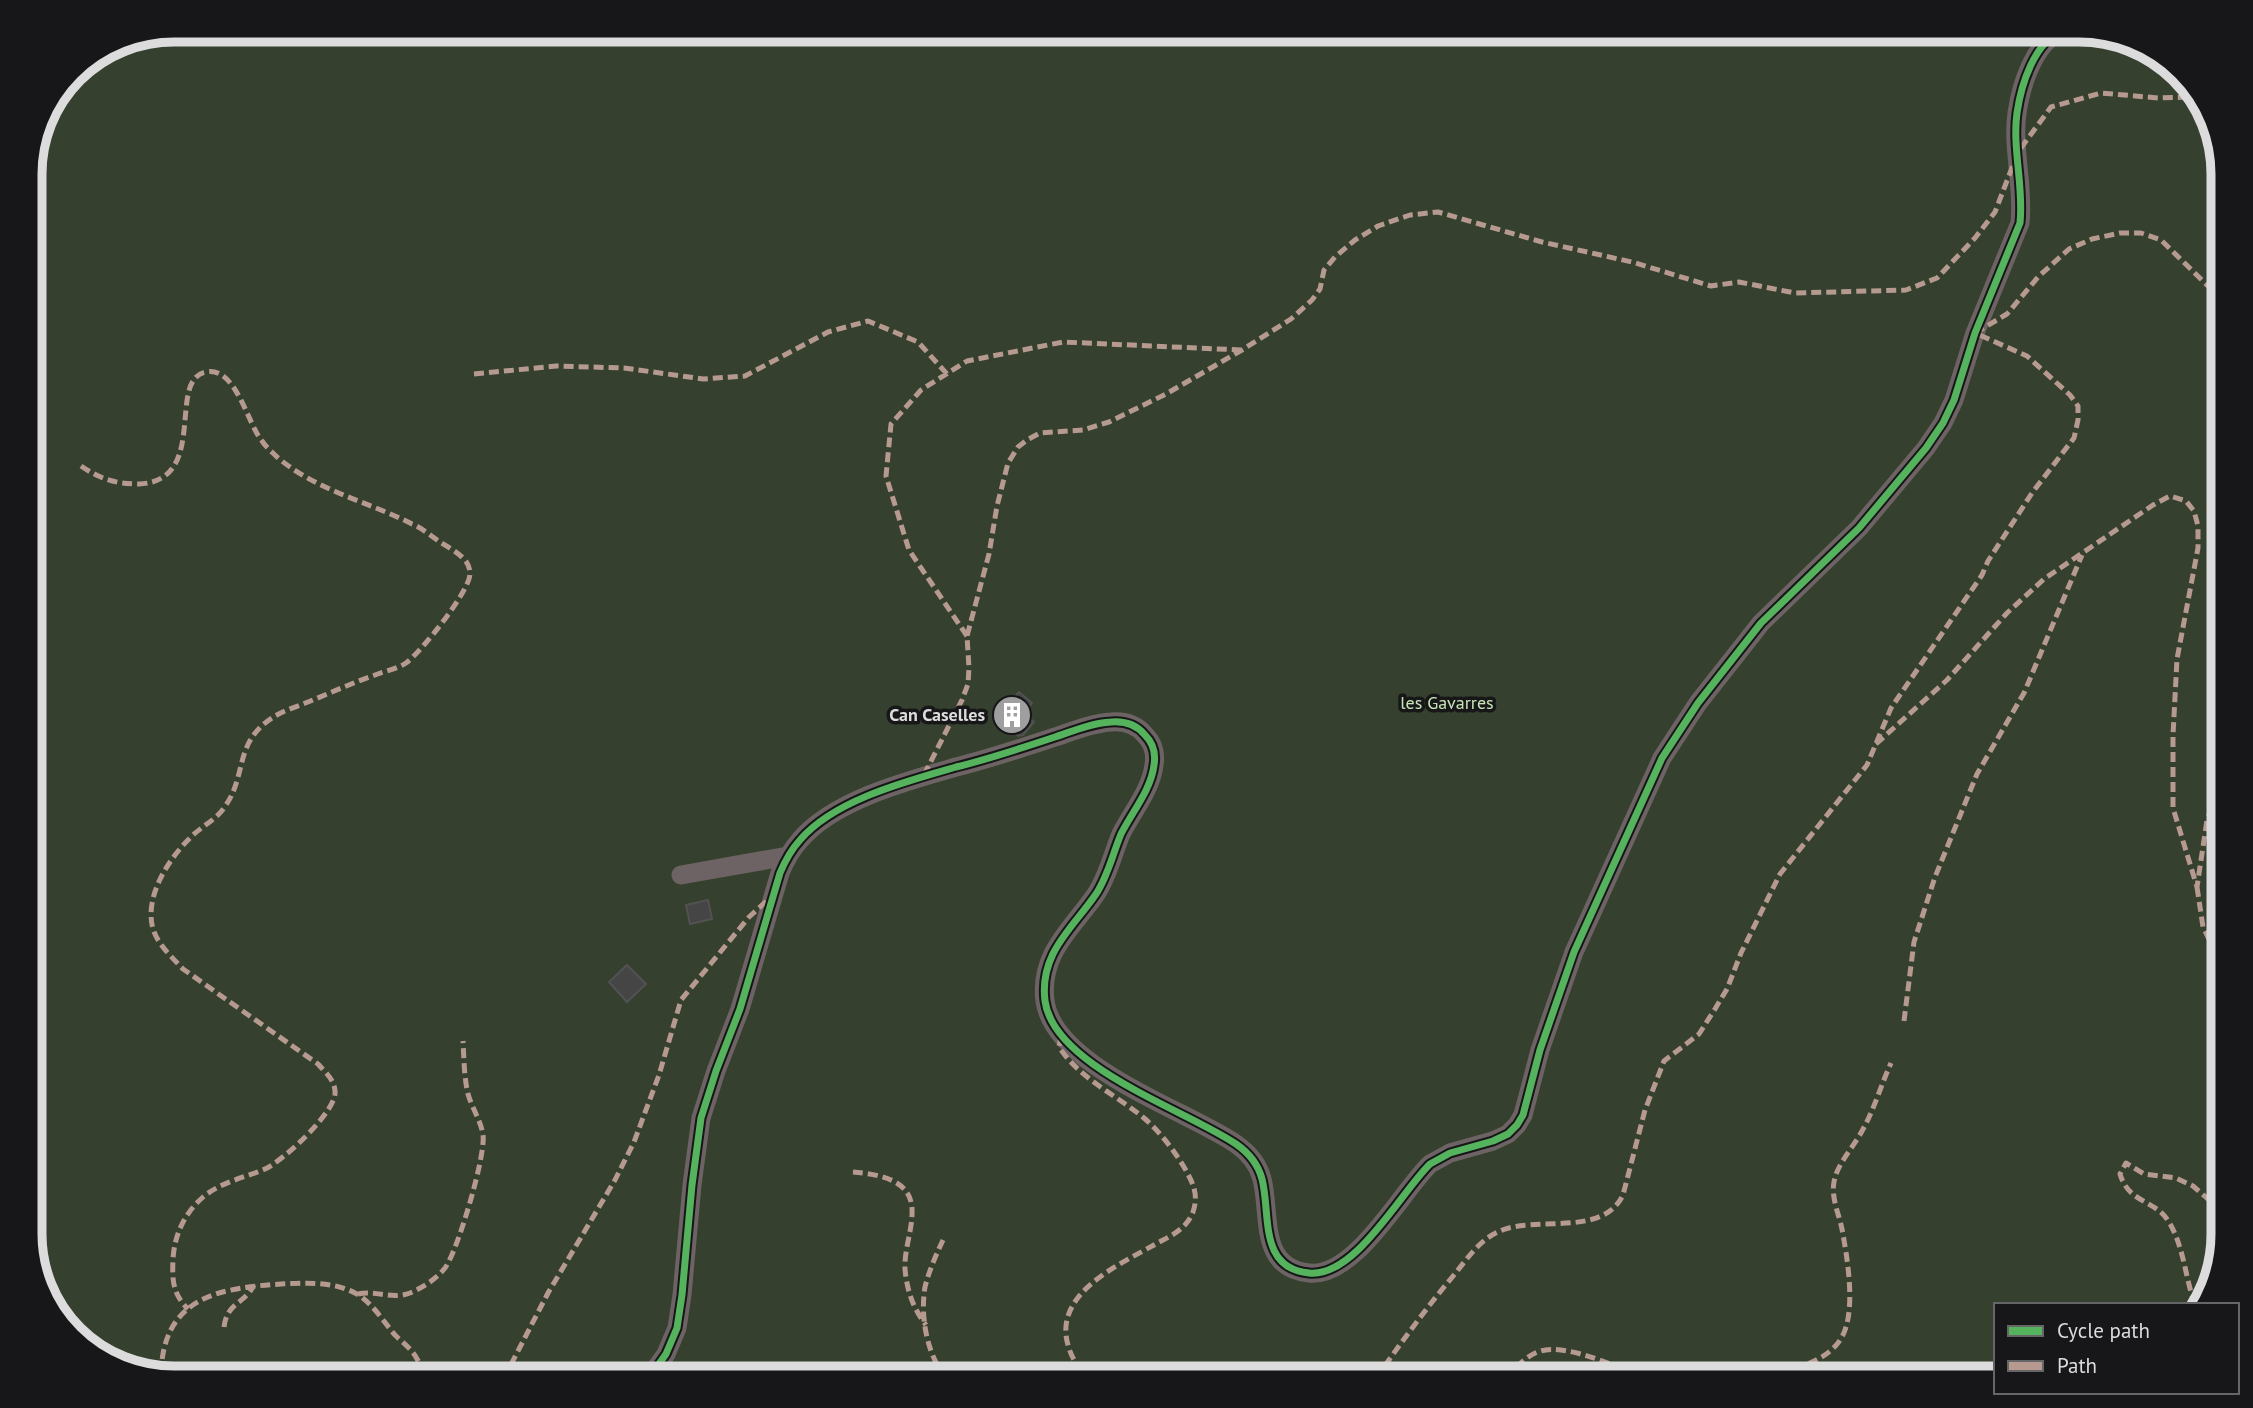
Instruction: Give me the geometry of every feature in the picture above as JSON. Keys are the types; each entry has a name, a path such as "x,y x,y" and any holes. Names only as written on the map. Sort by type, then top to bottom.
{"street":[{"path":"658,1366 677,1328 701,1118 740,1009 780,873 788,856 800,839 816,824 840,809 877,793 924,775 1097,723 1114,721 1136,726 1152,744 1154,768 1150,783 1123,831 1097,893 1056,944 1047,972 1044,997 1051,1021 1074,1049 1099,1067 1245,1151 1252,1159 1262,1181 1271,1245 1285,1263 1301,1272 1311,1273 1323,1272 1339,1265 1368,1239 1430,1164 1450,1153 1508,1134 1523,1115 1540,1050 1574,952 1640,803 1673,740 1698,703 1761,624 1859,528 1926,449 1943,423 1954,400 1975,333 2020,223 2022,204 2017,114 2027,75 2048,42"},
{"path":"681,876 788,856"}],"green space":[{"name":"les Gavarres","path":"174,42 2079,42 2121,49 2152,64 2178,87 2193,108 2206,140 2211,174 2211,1234 2204,1276 2191,1303 1994,1303 1994,1366 174,1366 132,1359 101,1344 81,1327 60,1300 49,1276 42,1242 42,166 49,132 69,94 101,64 140,47"}],"building":[{"name":"Can Caselles","path":"1019,692 1032,703 1023,713 1034,722 1023,735 1018,736 996,718"},
{"path":"708,900 712,919 690,924 686,905"},
{"path":"627,965 646,984 627,1002 609,982"}],"marked path":[{"path":"924,775 968,684 967,636 989,554 1008,463 1018,447 1040,433 1083,430 1109,422 1166,394 1242,350 1291,319 1312,300 1320,289 1324,270 1335,257 1378,226 1410,215 1438,212 1542,242 1632,262 1711,286 1739,282 1795,293 1906,290 1937,278 1975,238 1995,212 2018,152 2051,107 2101,93 2158,98 2186,97"},
{"path":"1975,333 2007,314 2038,277 2069,249 2092,239 2120,233 2141,233 2161,240 2211,289"},
{"path":"474,374 556,366 624,368 703,379 745,376 828,332 868,321 918,342 947,374"},
{"path":"1385,1366 1469,1256 1486,1239 1515,1227 1567,1223 1600,1217 1613,1208 1623,1195 1645,1110 1664,1061 1699,1034 1727,989 1741,953 1780,874 1867,765 1891,708 1982,575 1988,561 2032,493 2074,438 2078,406 2070,395 2027,356 1975,333"},
{"path":"967,636 909,550 886,476 891,424 921,390 967,361 1063,342 1241,350"},
{"path":"81,466 109,480 123,483 139,484 161,479 174,466 181,449 189,392 195,379 206,372 216,373 233,386 265,445 292,469 325,487 419,528 461,556 470,571 463,593 454,606 406,663 285,711 260,728 246,748 237,782 226,805 181,848 166,868 155,892 151,917 153,929 170,955 183,969 318,1064 331,1079 335,1091 334,1099 319,1122 284,1156 265,1169 216,1188 202,1198 185,1218 174,1251 173,1281 176,1292 188,1309"},
{"path":"1876,744 1947,680 2007,613 2044,579 2170,496 2186,501 2194,511 2198,526 2198,548 2177,659 2173,735 2173,808 2197,887 2207,820 2211,810"},
{"path":"1904,1021 1914,942 1935,877 1977,774 2024,693 2082,555"},
{"path":"2197,887 2203,927 2211,943"},
{"path":"510,1366 548,1293 615,1180 634,1142 659,1075 681,1000 749,917 770,898"},
{"path":"1061,1036 1059,1047 1077,1068 1144,1118 1161,1135 1184,1167 1195,1194 1193,1212 1182,1228 1107,1272 1079,1296 1070,1311 1066,1327 1068,1345 1078,1366"},
{"path":"358,1294 397,1296 410,1293 438,1276 445,1268 457,1242 483,1146 482,1130 467,1088 463,1041"},
{"path":"1802,1366 1829,1352 1839,1342 1845,1330 1849,1307 1849,1280 1842,1229 1834,1200 1834,1182 1842,1162 1866,1123 1891,1063"},
{"path":"2193,1299 2178,1242 2169,1222 2157,1209 2129,1191 2120,1174 2126,1163 2144,1174 2176,1178 2193,1186 2211,1202"},
{"path":"853,1172 891,1180 906,1191 910,1199 912,1216 905,1262 906,1277 914,1306 926,1325"},
{"path":"938,1366 926,1335 923,1311 925,1287 943,1240"},
{"path":"162,1365 164,1348 172,1328 183,1313 198,1302 236,1289 309,1283 337,1286 361,1297 413,1352 421,1366"},
{"path":"224,1327 232,1308 254,1285"},
{"path":"1518,1366 1531,1356 1551,1349 1577,1353 1615,1366"}],"cycle path":[{"path":"658,1366 677,1328 701,1118 740,1009 780,873 791,852 814,826 851,803 872,794 1090,726 1121,722 1138,728 1152,745 1154,765 1149,783 1121,834 1100,887 1052,955 1047,969 1045,1001 1054,1025 1072,1046 1096,1066 1214,1131 1249,1155 1262,1179 1270,1237 1281,1261 1293,1269 1309,1273 1326,1271 1343,1262 1376,1231 1430,1164 1450,1153 1508,1134 1523,1115 1540,1050 1574,952 1662,758 1698,703 1761,623 1859,528 1926,448 1943,423 1954,400 1975,333 2020,223 2017,113 2026,78 2037,54 2046,42"}],"place":[{"name":"Can Caselles","path":"1012,715"}]}
